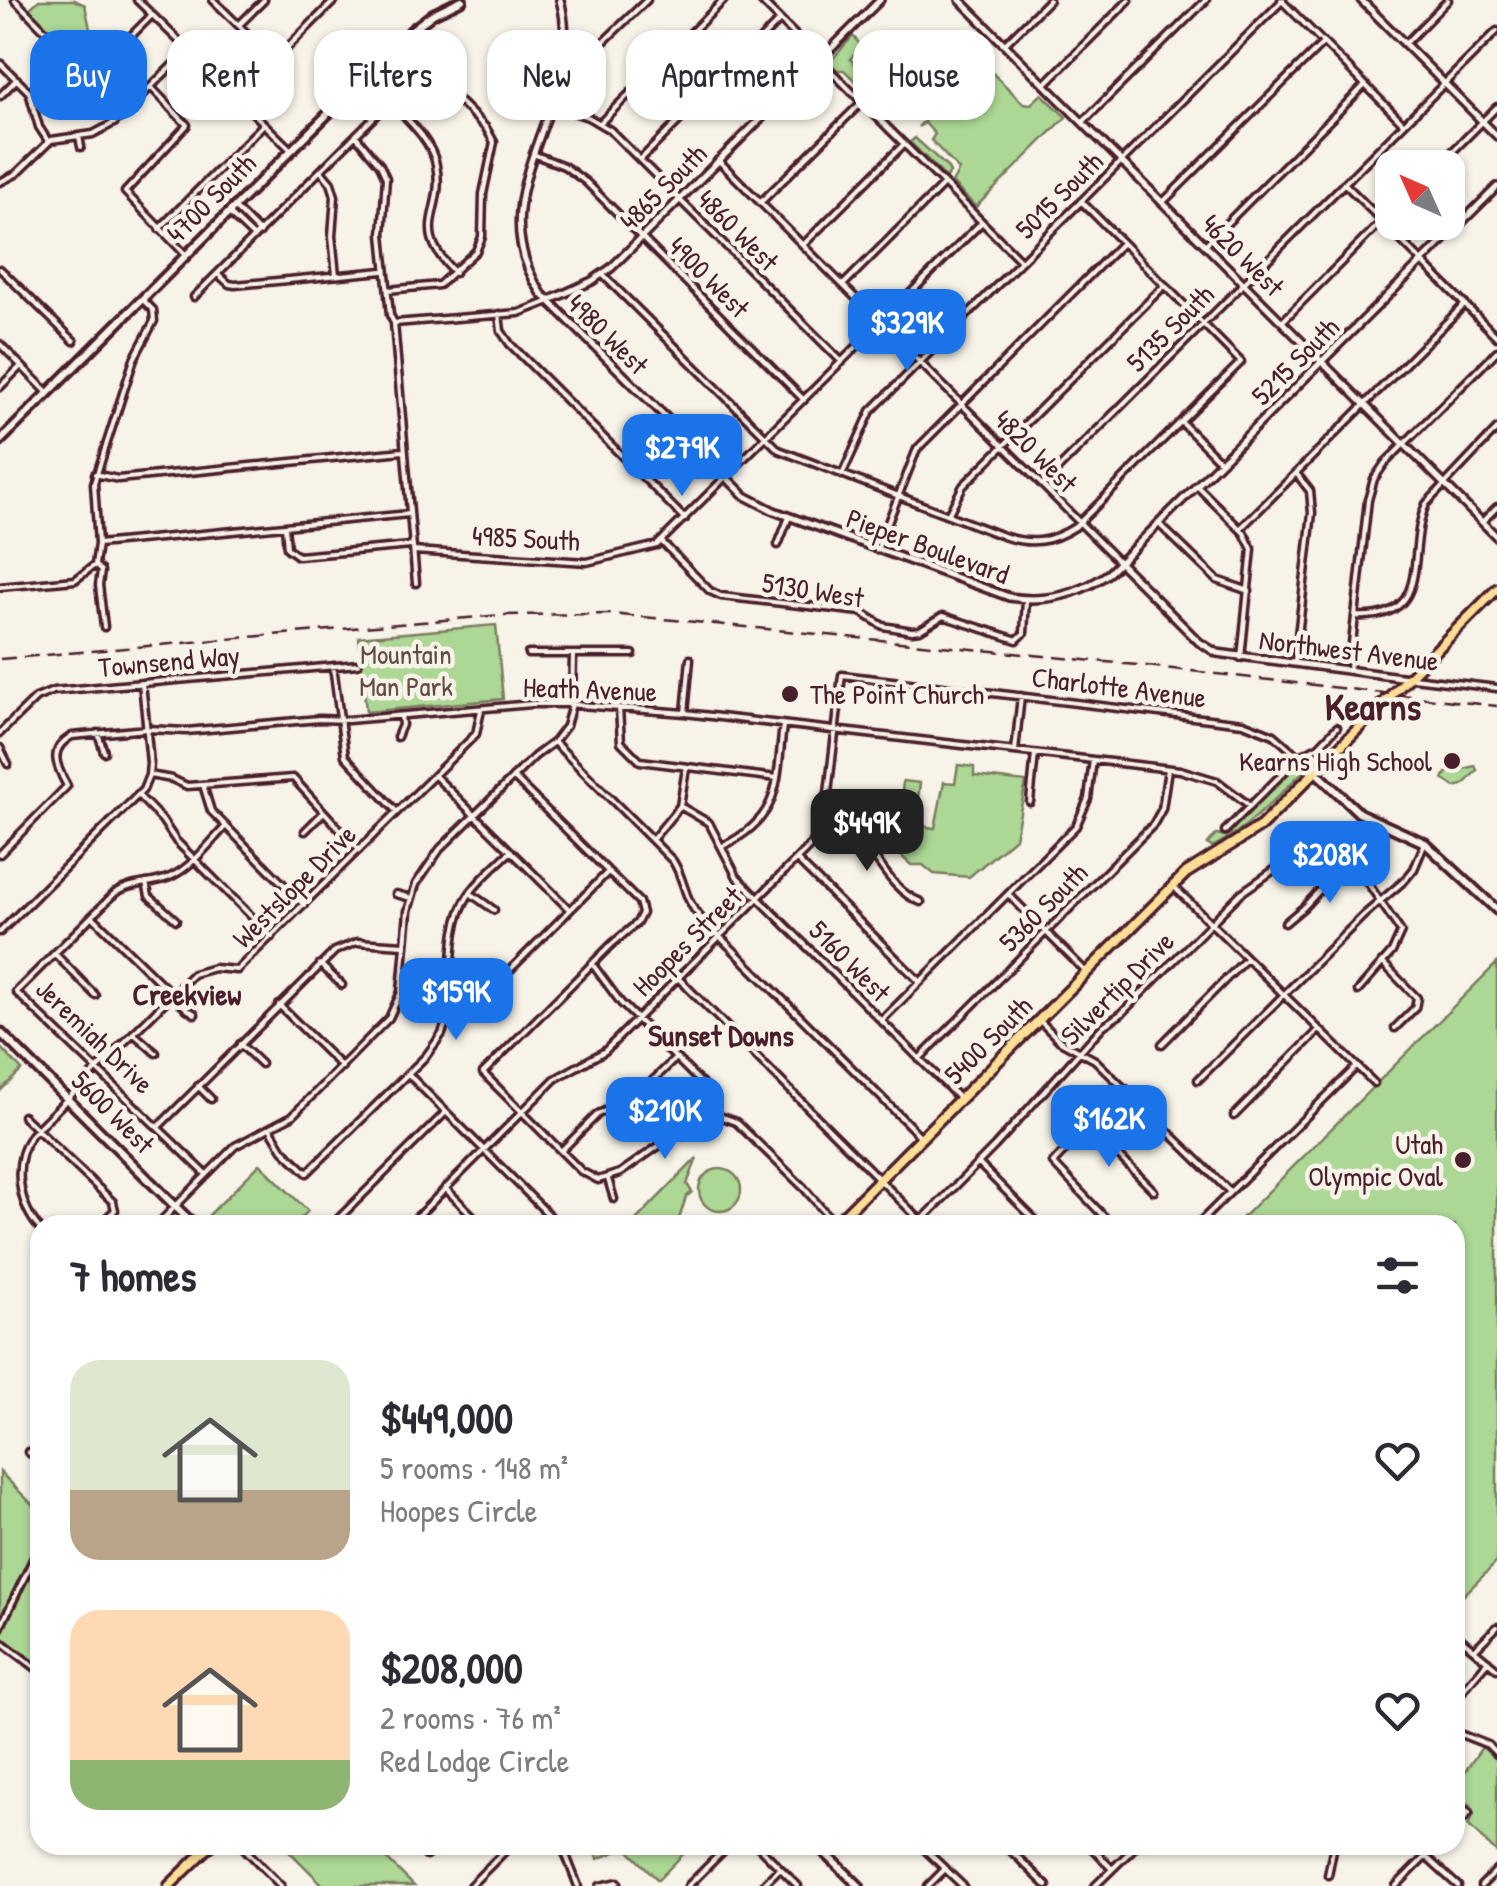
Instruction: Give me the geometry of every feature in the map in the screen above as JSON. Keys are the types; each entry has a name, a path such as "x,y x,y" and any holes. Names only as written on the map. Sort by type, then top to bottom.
{"main road":[{"name":"4700 South","path":"0,441 413,29 462,0"},
{"name":"5400 South","path":"844,1215 1173,886 1198,863 1252,833 1497,589"},
{"path":"1316,772 1359,813 1425,842 1497,910"},
{"name":"5600 West","path":"0,1032 184,1215"},
{"path":"169,1886 201,1855"},
{"path":"827,1855 859,1886"}],"street":[{"path":"14,0 60,46 90,96 114,123"},
{"path":"137,0 167,30"},
{"path":"213,0 243,30"},
{"path":"239,26 264,0"},
{"path":"294,40 334,0"},
{"path":"560,0 565,30"},
{"path":"606,39 647,0"},
{"path":"600,123 724,0"},
{"path":"760,0 790,30"},
{"name":"4865 South","path":"833,47 880,0"},
{"path":"1004,44 1049,0"},
{"path":"1045,84 1129,0"},
{"path":"1083,122 1206,0"},
{"path":"1282,0 1404,124"},
{"name":"5015 South","path":"842,476 866,417 1282,0"},
{"path":"1405,44 1448,0"},
{"name":"4620 West","path":"962,1 1497,537"},
{"path":"1365,1 1497,136"},
{"path":"137,30 152,15"},
{"path":"640,160 780,20"},
{"name":"5135 South","path":"1042,484 1497,31"},
{"path":"1162,203 1323,42"},
{"path":"0,63 32,99 38,124 48,141"},
{"path":"0,182 16,174 48,141 98,132 114,123 167,71"},
{"path":"833,73 853,93"},
{"path":"0,96 17,79"},
{"path":"1205,245 1365,85"},
{"path":"151,87 186,124 126,188 126,196 186,255"},
{"path":"1454,150 1497,107"},
{"path":"388,290 439,285 479,246 483,194 494,142 467,109"},
{"path":"760,202 853,111"},
{"path":"260,120 291,150"},
{"path":"194,296 372,120"},
{"path":"405,120 434,157 437,172 432,244 455,273"},
{"name":"4980 West","path":"545,120 520,197 519,235 526,266 548,301 725,479"},
{"name":"4860 West","path":"592,120 640,160 842,362"},
{"name":"4865 South","path":"548,301 602,275 759,120"},
{"path":"880,120 1021,261"},
{"path":"159,229 264,124"},
{"path":"79,136 81,147"},
{"path":"356,136 386,178 382,234 394,323 416,582"},
{"path":"803,245 904,144"},
{"name":"4900 West","path":"533,154 579,176 804,400"},
{"name":"4820 West","path":"718,160 1199,642"},
{"path":"322,171 335,196 332,236 336,275"},
{"path":"1344,183 1375,215"},
{"path":"843,285 944,184"},
{"name":"5215 South","path":"1120,563 1497,187"},
{"path":"602,275 765,438 789,456 1028,542 1061,536 1080,523 1241,362 1081,201"},
{"path":"232,210 257,235"},
{"path":"662,542 982,222"},
{"path":"1282,322 1375,229"},
{"path":"1400,240 1497,337"},
{"path":"878,550 917,448 1122,242"},
{"path":"0,270 74,341"},
{"path":"218,274 232,285 385,271"},
{"path":"948,515 958,492 1165,285"},
{"path":"0,588 75,580 95,564 96,474 137,351 154,322 152,310 142,298"},
{"path":"394,323 526,312 548,301"},
{"path":"1240,529 1465,304"},
{"path":"499,314 502,331 510,344 685,519"},
{"path":"0,344 48,393"},
{"path":"1348,670 1370,489 1379,471 1497,350"},
{"path":"0,387 21,366"},
{"path":"1181,422 1222,462"},
{"path":"1355,616 1388,613 1405,599 1414,577 1423,511 1442,483 1497,429"},
{"path":"96,474 118,479 403,452"},
{"path":"1295,664 1312,513 1310,491 1296,473"},
{"name":"Pieper Boulevard","path":"725,479 752,501 789,517 990,592 1026,600 1071,594 1102,578 1120,563"},
{"path":"1198,486 1240,529 1252,549 1241,658"},
{"path":"1482,522 1497,506"},
{"path":"98,544 409,514"},
{"path":"778,545 789,517"},
{"path":"1159,524 1217,580 1249,591"},
{"name":"4985 South","path":"285,526 287,548 298,556 413,548 587,562 662,542"},
{"name":"5130 West","path":"662,542 710,591 720,596 861,612 884,626 899,629 920,630 942,616 1014,640 1024,631 1026,600"},
{"path":"95,564 102,571 99,585 104,627"},
{"name":"Northwest Avenue","path":"1199,642 1217,653 1241,658 1497,688"},
{"path":"528,654 633,654"},
{"path":"168,1215 235,1146 292,1116 389,1018 401,992 411,898 430,861 566,726 572,704 573,654"},
{"path":"685,713 690,659"},
{"name":"Townsend Way","path":"0,733 45,693 358,664"},
{"path":"333,666 347,761 397,812"},
{"name":"Charlotte Avenue","path":"842,675 1243,722 1274,734 1316,772"},
{"name":"Hoopes Street","path":"419,1215 555,1079 600,1056 816,838 826,810 842,675"},
{"path":"0,932 138,795 150,775 142,683"},
{"path":"1014,751 1021,696"},
{"name":"Heath Avenue","path":"0,854 67,786 55,761 62,742 77,734 176,731 532,704 685,713 1168,769 1218,781 1250,806"},
{"path":"619,708 619,735 629,753 647,763 776,778"},
{"name":"Westslope Drive","path":"38,1128 172,994 202,970 237,970 272,937 476,734 481,709"},
{"path":"397,736 402,716"},
{"path":"723,846 747,832 773,802 783,724"},
{"path":"1224,831 1300,756 1319,746 1337,727"},
{"path":"98,733 104,752"},
{"path":"554,742 677,866 689,904 719,937 922,1138"},
{"path":"0,748 8,764"},
{"path":"1030,802 1035,754"},
{"path":"881,1021 1080,820 1088,799 1093,760"},
{"path":"652,840 680,806 686,768"},
{"name":"5360 South","path":"919,1059 1153,825 1162,810 1168,769"},
{"path":"150,775 187,786 293,778 359,851"},
{"path":"434,775 570,910"},
{"path":"514,777 639,902 642,913 633,928 483,1073 587,1175 608,1179 692,1122 714,1114 741,1126 826,1215"},
{"path":"203,785 211,811 304,905"},
{"path":"138,795 194,859 272,937"},
{"name":"5160 West","path":"680,806 709,823 734,873 960,1099"},
{"path":"826,810 843,818 890,876 910,897 922,902"},
{"path":"304,831 322,814"},
{"name":"Jeremiah Drive","path":"206,1175 16,992 122,889 169,877 194,859 225,826"},
{"name":"Silvertip Drive","path":"930,1215 1060,1076 1079,1050 1121,1014 1242,894 1284,864 1310,838 1346,862"},
{"path":"1198,1080 1410,874 1425,842"},
{"path":"270,1130 283,1150 307,1173 408,1074 442,1034 451,996 459,916 470,893 511,851"},
{"path":"796,860 920,982"},
{"path":"1285,923 1346,862 1359,870 1401,932 1395,947 1358,991"},
{"path":"401,992 481,999 608,872"},
{"path":"146,883 148,896 176,920"},
{"path":"1173,886 1374,1083"},
{"path":"470,893 494,910"},
{"path":"396,894 411,898"},
{"path":"1008,894 1087,972"},
{"path":"92,916 195,1014"},
{"path":"158,1126 320,964 350,944 404,944"},
{"path":"54,954 95,994"},
{"path":"1162,1044 1246,959"},
{"path":"1382,962 1417,998 1414,1008 1395,1028"},
{"path":"320,964 342,985"},
{"path":"592,964 637,1019 709,1091 714,1114"},
{"path":"678,978 915,1215"},
{"path":"279,1005 342,1067"},
{"path":"1039,1020 1060,1041 1095,1060 1230,1192"},
{"path":"1234,1116 1318,1032"},
{"path":"133,1033 156,1053"},
{"path":"240,1044 261,1064"},
{"path":"561,1150 598,1114 637,1096 676,1058"},
{"path":"1208,1215 1357,1066"},
{"path":"408,1074 549,1215"},
{"path":"198,1086 211,1099"},
{"path":"1102,1215 1053,1163 1125,1088"},
{"path":"342,1215 446,1112"},
{"path":"23,1116 116,1206 108,1215"},
{"path":"1088,1125 1154,1190"},
{"path":"32,1215 24,1202 19,1165 24,1146 38,1128"},
{"path":"978,1164 1030,1215"},
{"path":"608,1179 614,1199"},
{"path":"446,1188 472,1215"},
{"path":"0,1628 30,1566"},
{"path":"1474,1650 1497,1627"},
{"path":"0,1641 30,1664"},
{"path":"1465,1642 1497,1670"},
{"path":"1465,1688 1488,1661"},
{"path":"1465,1736 1488,1744 1497,1754"},
{"path":"251,1855 281,1886"},
{"path":"470,1886 501,1855"},
{"path":"566,1855 578,1886"},
{"path":"688,1886 719,1855"},
{"path":"767,1855 798,1886"},
{"path":"930,1855 963,1886"},
{"path":"1016,1855 1047,1886"},
{"path":"1098,1855 1112,1869"},
{"path":"1096,1886 1127,1855"},
{"path":"1328,1875 1332,1855"},
{"path":"1396,1886 1427,1856 1458,1886"},
{"path":"762,1886 780,1868"},
{"path":"928,1886 945,1869"},
{"path":"1481,1886 1497,1870"},
{"path":"600,1886 618,1882"}],"green space":[{"path":"39,0 74,0 85,5 90,29 49,30 29,9"},
{"path":"853,36 853,79 844,70 837,70 833,59"},
{"path":"995,76 1023,103 1031,104 1042,94 1066,117 976,207 952,183 959,170 931,140 935,134 925,123 918,127 925,120 995,120"},
{"path":"915,138 948,168 946,178 910,142"},
{"name":"Mountain Man Park","path":"496,625 503,699 366,712 359,637"},
{"path":"958,765 974,767 974,776 1026,782 1015,838 969,877 934,874 923,865 911,865 896,851 897,846 875,830 880,821 935,828 944,782 955,783"},
{"path":"1301,765 1303,772 1260,813 1238,832 1225,840 1212,847 1207,844 1217,834 1229,837 1233,828"},
{"path":"1475,766 1477,770 1463,785 1455,787 1443,779 1446,773"},
{"path":"903,781 920,783 915,823 908,822 909,801 901,803"},
{"path":"1497,963 1497,1562 1465,1594 1465,1215 1245,1215"},
{"path":"0,1047 22,1070 0,1091"},
{"path":"697,1158 687,1184 692,1192 686,1197 680,1215 641,1215"},
{"path":"260,1164 308,1211 304,1215 209,1215"},
{"path":"720,1169 735,1175 741,1190 735,1205 720,1211 705,1205 699,1190 705,1175"},
{"path":"0,1472 30,1502 30,1658 0,1637"},
{"path":"1482,1747 1497,1760 1497,1853 1468,1825 1474,1814 1465,1802 1465,1772"},
{"path":"293,1855 383,1855 414,1886 324,1886"},
{"path":"633,1855 682,1855 658,1880"}],"railway":[{"path":"0,659 501,615 612,614 1147,666 1497,706"}],"place":[{"name":"The Point Church","path":"790,694"},
{"name":"Kearns High School","path":"1452,761"},
{"name":"Utah Olympic Oval","path":"1463,1160"}],"district":[{"name":"Kearns","path":"1373,706"},
{"name":"Creekview","path":"187,994"},
{"name":"Sunset Downs","path":"721,1035"}]}
